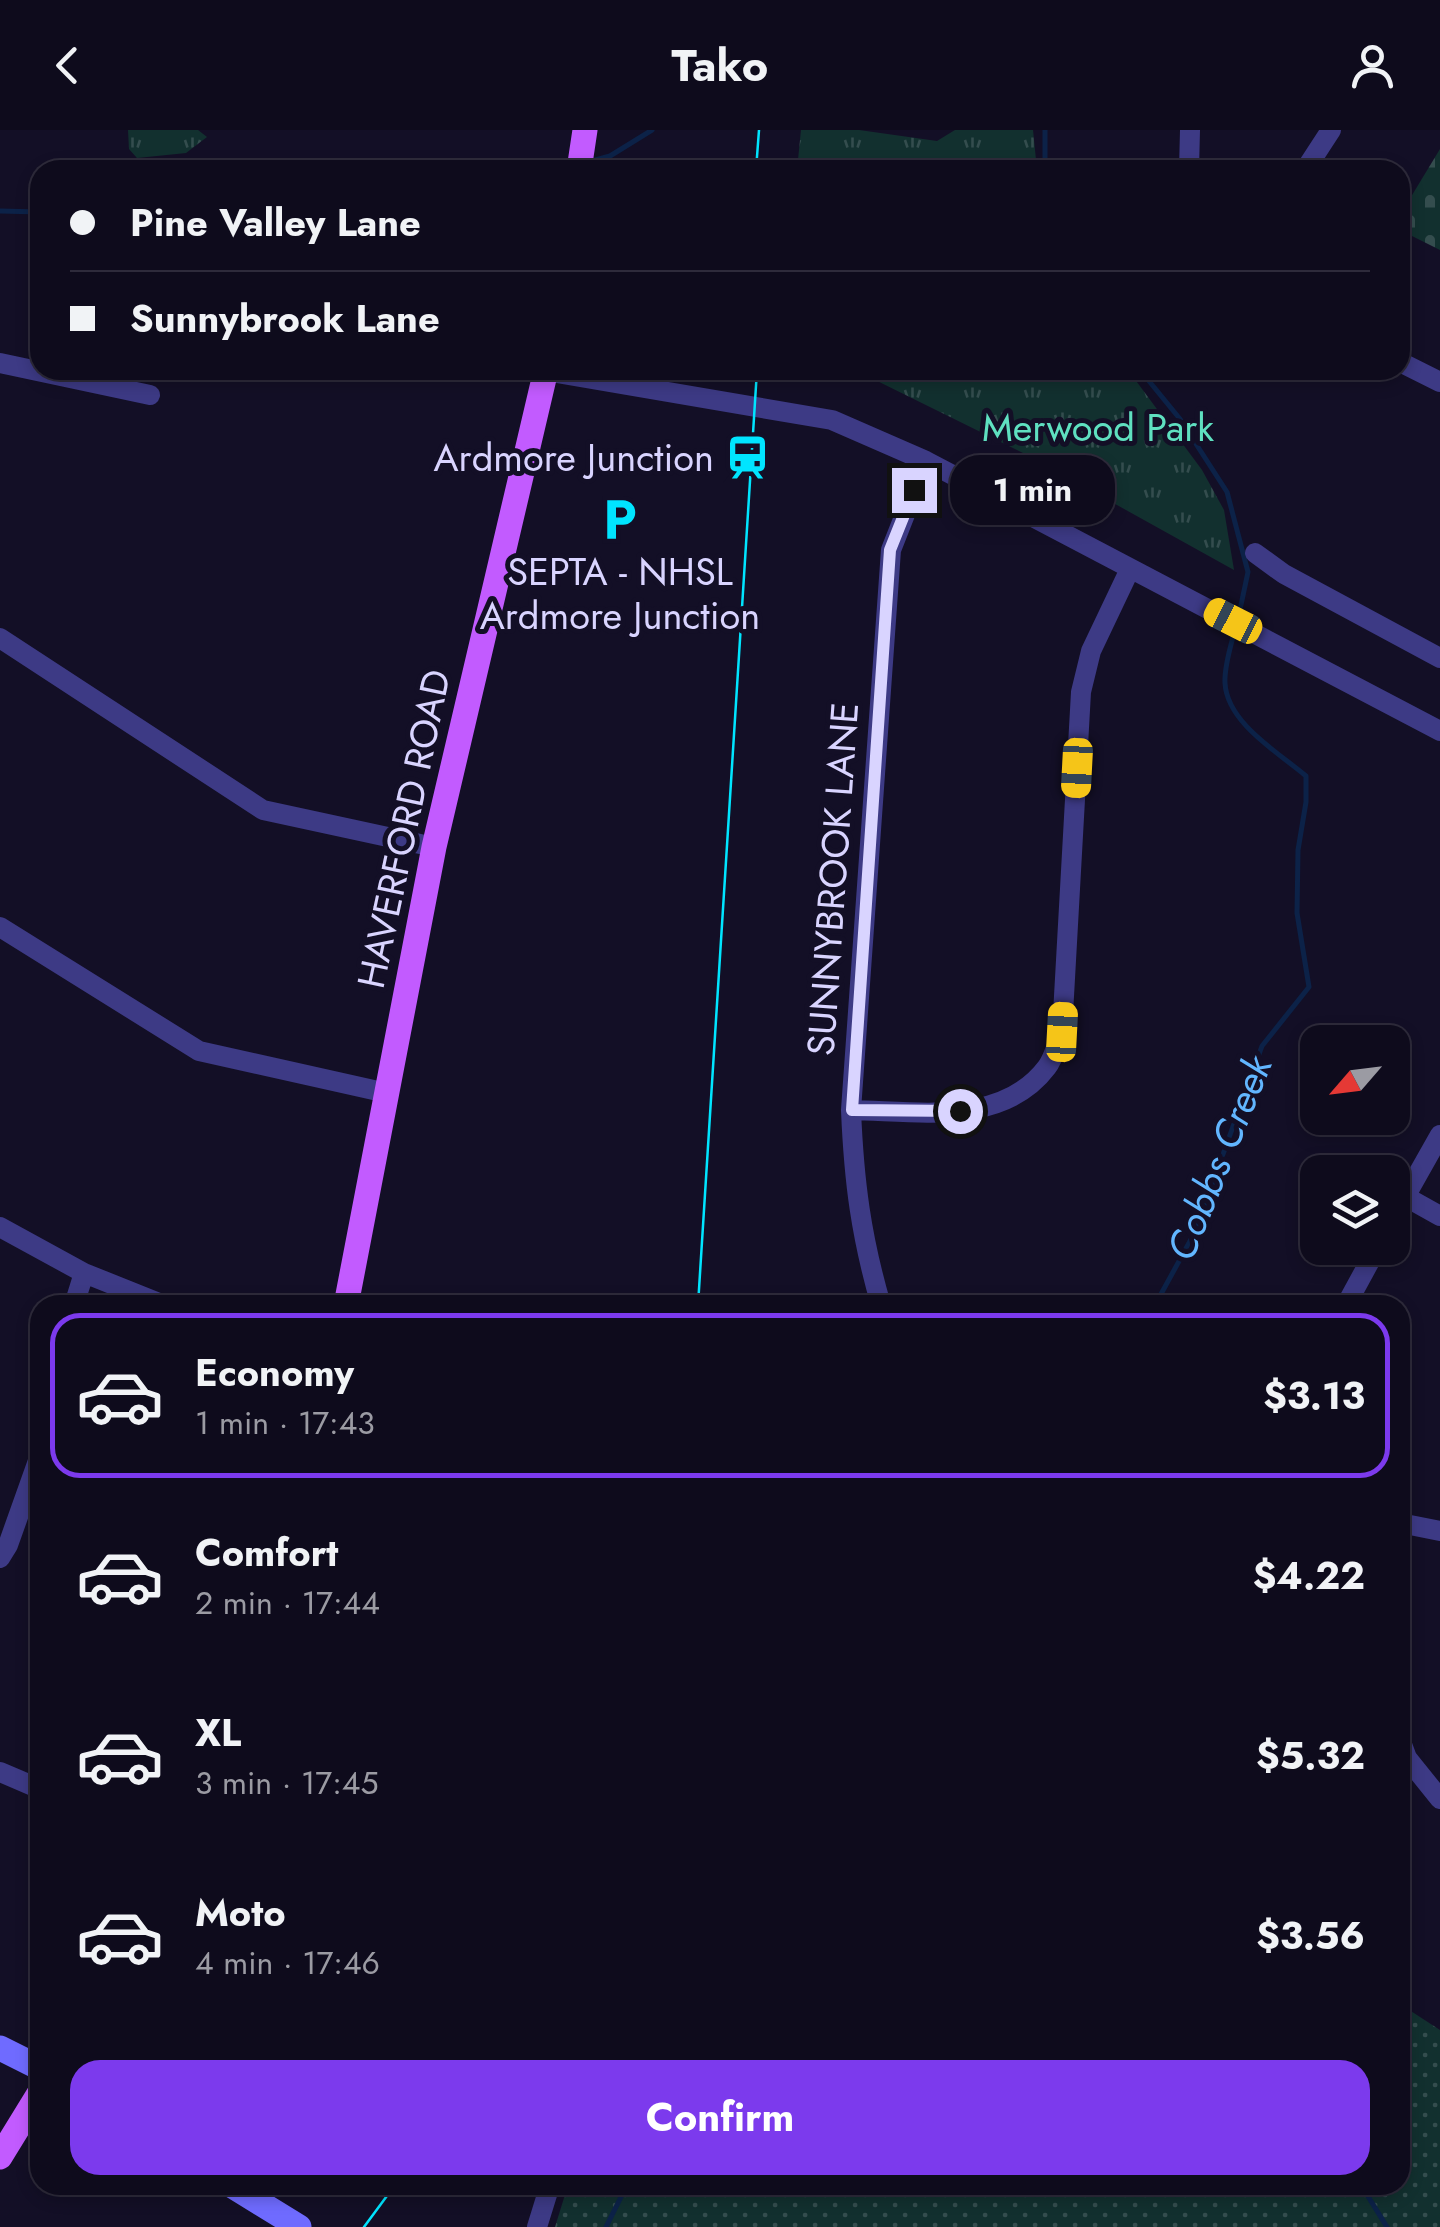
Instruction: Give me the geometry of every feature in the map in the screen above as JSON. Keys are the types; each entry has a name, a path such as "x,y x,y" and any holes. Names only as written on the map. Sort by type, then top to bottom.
{"main road":[{"name":"HAVERFORD ROAD","path":"348,1295 434,847 544,380"},
{"path":"0,2157 8,2127 30,2103"}],"street":[{"path":"1189,160 1190,130"},
{"path":"1311,160 1330,130"},
{"path":"0,362 30,369"},
{"path":"1410,367 1440,382"},
{"path":"82,380 150,395"},
{"path":"598,380 832,420 926,461 1440,731"},
{"name":"SUNNYBROOK LANE","path":"878,1295 863,1242 854,1178 852,1110 890,550 926,461"},
{"path":"1255,552 1284,574 1440,658"},
{"path":"852,1110 960,1111 994,1106 1022,1092 1048,1066 1062,1032 1081,692 1091,651 1130,569"},
{"path":"0,638 263,810 434,847"},
{"path":"0,927 199,1051 388,1093"},
{"path":"1410,1189 1440,1136"},
{"path":"1410,1198 1440,1216"},
{"path":"0,1227 84,1272 140,1295"},
{"path":"1352,1295 1368,1265"},
{"path":"77,1295 84,1272"},
{"path":"0,1558 30,1483"},
{"path":"1410,1527 1440,1530"},
{"path":"1410,1762 1440,1799"},
{"path":"0,1772 30,1785"},
{"path":"0,2048 30,2063"},
{"path":"248,2195 299,2227"},
{"path":"537,2227 547,2195"}],"green space":[{"path":"128,130 198,130 207,137 186,153 137,158 129,149"},
{"path":"801,130 859,130 937,141 955,130 1033,130 1036,160 798,160"},
{"path":"1440,149 1440,250 1410,235 1410,198"},
{"name":"Merwood Park","path":"875,380 1135,380 1202,470 1224,510 1234,570 1027,455"},
{"path":"1410,2010 1440,2030 1440,2227 555,2227 565,2195 1410,2195"}],"waterway":[{"path":"595,160 610,156 652,130"},
{"name":"Cobbs Creek","path":"1045,130 1045,160"},
{"path":"0,211 30,212"},
{"name":"Cobbs Creek","path":"1148,380 1180,419 1227,492 1248,572 1238,619"},
{"name":"Cobbs Creek","path":"1160,1295 1195,1232 1262,1046 1309,987 1297,913 1298,850 1306,776 1256,736 1228,698 1226,670 1235,629"},
{"name":"Cobbs Creek","path":"606,2227 622,2195"},
{"path":"1367,2195 1387,2227"}],"tram line":[{"path":"757,160 759,130"},
{"path":"699,1295 756,380"},
{"path":"364,2227 388,2195"}],"place":[{"name":"Ardmore Junction","path":"747,458"},
{"name":"SEPTA - NHSL Ardmore Junction","path":"620,520"}],"route":[{"path":"914,490 890,550 852,1110 960,1111"}]}
